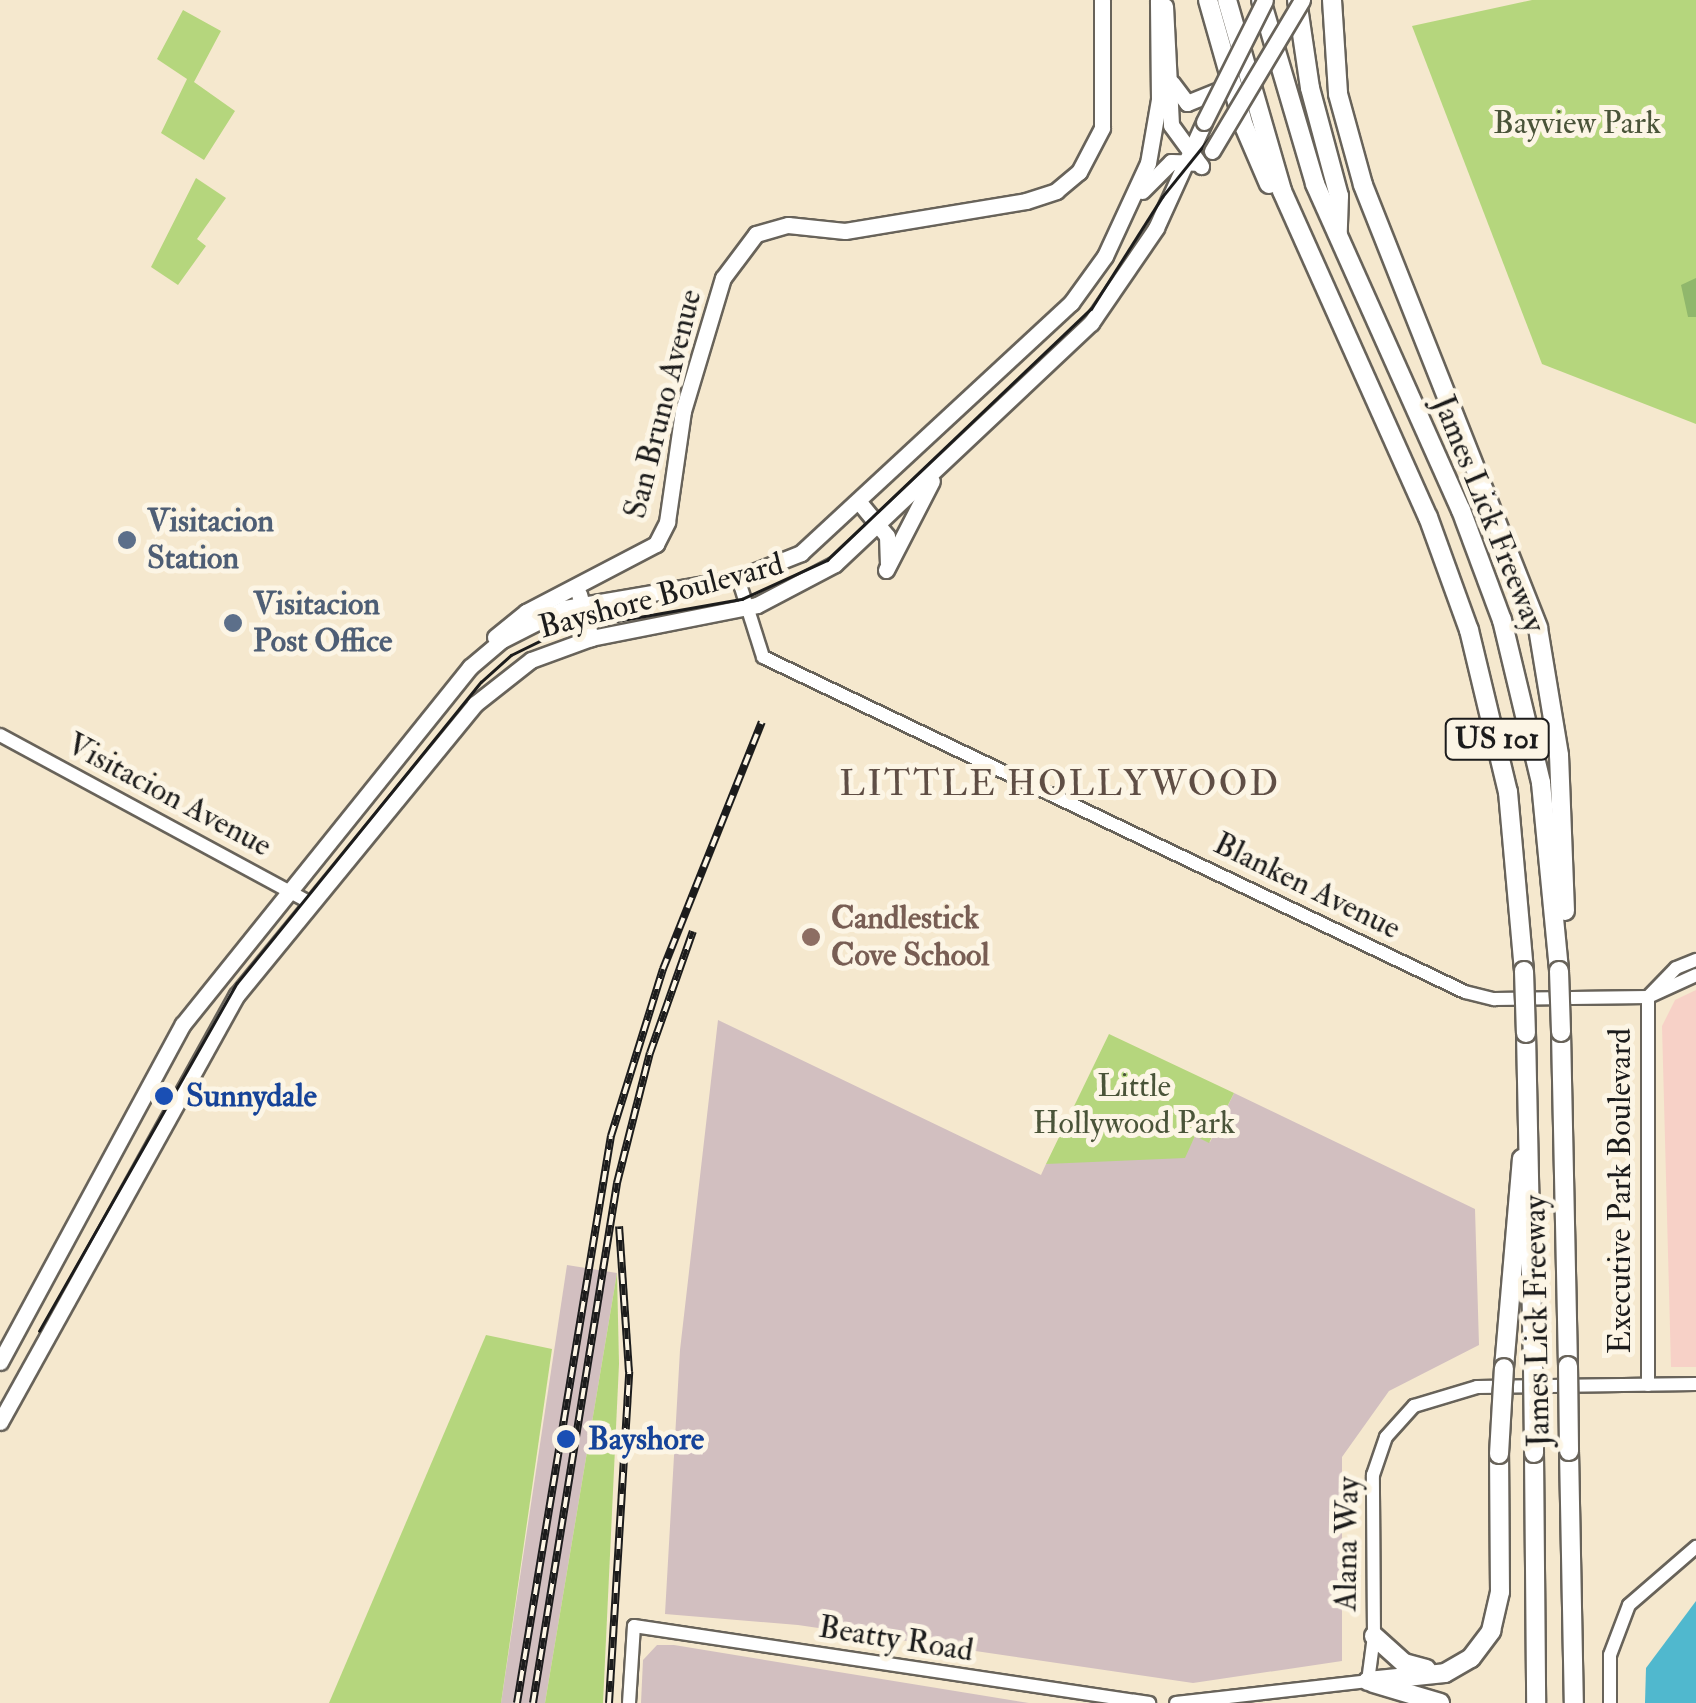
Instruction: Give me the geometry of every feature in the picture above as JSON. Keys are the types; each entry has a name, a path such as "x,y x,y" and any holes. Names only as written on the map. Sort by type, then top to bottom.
{"highway":[{"path":"1208,0 1244,126 1310,257"},
{"name":"James Lick Freeway","path":"1227,0 1259,124 1310,257 1424,506 1470,630 1510,804 1526,1033 1536,1703"},
{"name":"James Lick Freeway","path":"1263,0 1292,118 1338,239 1461,510 1510,644 1544,805 1559,971 1574,1703"},
{"path":"1299,0 1304,63 1339,196 1338,239"},
{"path":"1332,0 1338,94 1358,169 1522,578 1544,653 1567,859 1559,971"},
{"path":"1368,1682 1446,1672 1480,1647 1500,1602 1498,1454 1514,1195 1528,1129"},
{"path":"1374,1636 1404,1663 1428,1669 1458,1663 1480,1647"},
{"path":"1368,1682 1440,1703"}],"main road":[{"name":"San Bruno Avenue","path":"470,667 512,621 644,553 664,530 683,411 723,278 738,250 770,226 845,231 1026,200 1068,183 1089,160 1102,128 1102,0"},
{"path":"1161,0 1171,125 1193,160"},
{"name":"Bayshore Boulevard","path":"0,1362 183,1024 470,667 522,628 583,603 738,578 802,553 1072,303 1127,210 1157,122 1161,0"},
{"name":"Bayshore Boulevard","path":"0,1422 224,1014 490,688 531,660 591,638 744,608 814,580 879,524 1092,323 1193,160 1204,122 1263,0"},
{"path":"1127,210 1164,166 1212,151 1299,0"},
{"path":"1169,74 1180,100 1199,102 1218,91"},
{"path":"860,502 879,524 890,550 886,570 936,472"},
{"path":"576,588 591,638"}],"street":[{"name":"Blanken Avenue","path":"738,578 758,649 774,663 1465,992 1494,999 1648,997"},
{"name":"Visitacion Avenue","path":"0,735 312,904"},
{"name":"Executive Park Boulevard","path":"1648,1386 1648,997 1665,976 1696,960"},
{"name":"Executive Park Boulevard","path":"1648,997 1696,975"},
{"name":"Alana Way","path":"1368,1682 1374,1636 1373,1476 1386,1437 1403,1416 1427,1398 1462,1388 1696,1384"},
{"path":"1610,1703 1610,1655 1629,1605 1696,1546"},
{"name":"Beatty Road","path":"629,1703 634,1626 1149,1703"},
{"path":"1176,1703 1368,1682"}],"shaded area":[{"path":"1696,990 1696,1367 1671,1367 1662,1026 1675,1000"},
{"path":"718,1020 1041,1175 1046,1164 1066,1160 1184,1157 1195,1136 1210,1142 1234,1093 1475,1209 1479,1345 1389,1391 1342,1457 1342,1661 1193,1683 798,1625 665,1614 680,1350"},
{"path":"567,1265 617,1273 545,1703 501,1703"},
{"path":"657,1645 1029,1703 641,1703 643,1660"}],"green space":[{"name":"Bayview Park","path":"1532,0 1696,0 1696,424 1542,364 1412,26"},
{"path":"183,10 221,31 194,82 235,111 204,160 161,133 187,79 157,59"},
{"path":"196,178 226,198 197,239 206,246 178,285 151,267"},
{"path":"1696,278 1696,317 1688,317 1681,285"},
{"name":"Little Hollywood Park","path":"1109,1034 1234,1093 1209,1143 1195,1136 1185,1158 1046,1164"},
{"path":"617,1273 619,1364 603,1703 545,1703"},
{"path":"486,1335 552,1349 501,1703 329,1703"}],"water":[{"path":"1696,1601 1696,1703 1645,1703 1646,1668"}],"tram line":[{"path":"39,1331 237,983 481,682 511,655 560,631 742,599 827,560 1091,309 1162,197 1223,121 1294,0"}],"railway":[{"path":"517,1703 611,1136 663,969 762,722"},
{"path":"533,1703 617,1183 650,1053 693,931"},
{"path":"609,1703 629,1372 619,1226"}],"place":[{"name":"Visitacion Station","path":"127,540"},
{"name":"Visitacion Post Office","path":"233,623"},
{"name":"Candlestick Cove School","path":"811,937"},
{"name":"Sunnydale","path":"164,1096"},
{"name":"Bayshore","path":"566,1439"}],"district":[{"name":"LITTLE HOLLYWOOD","path":"1060,784"}]}
